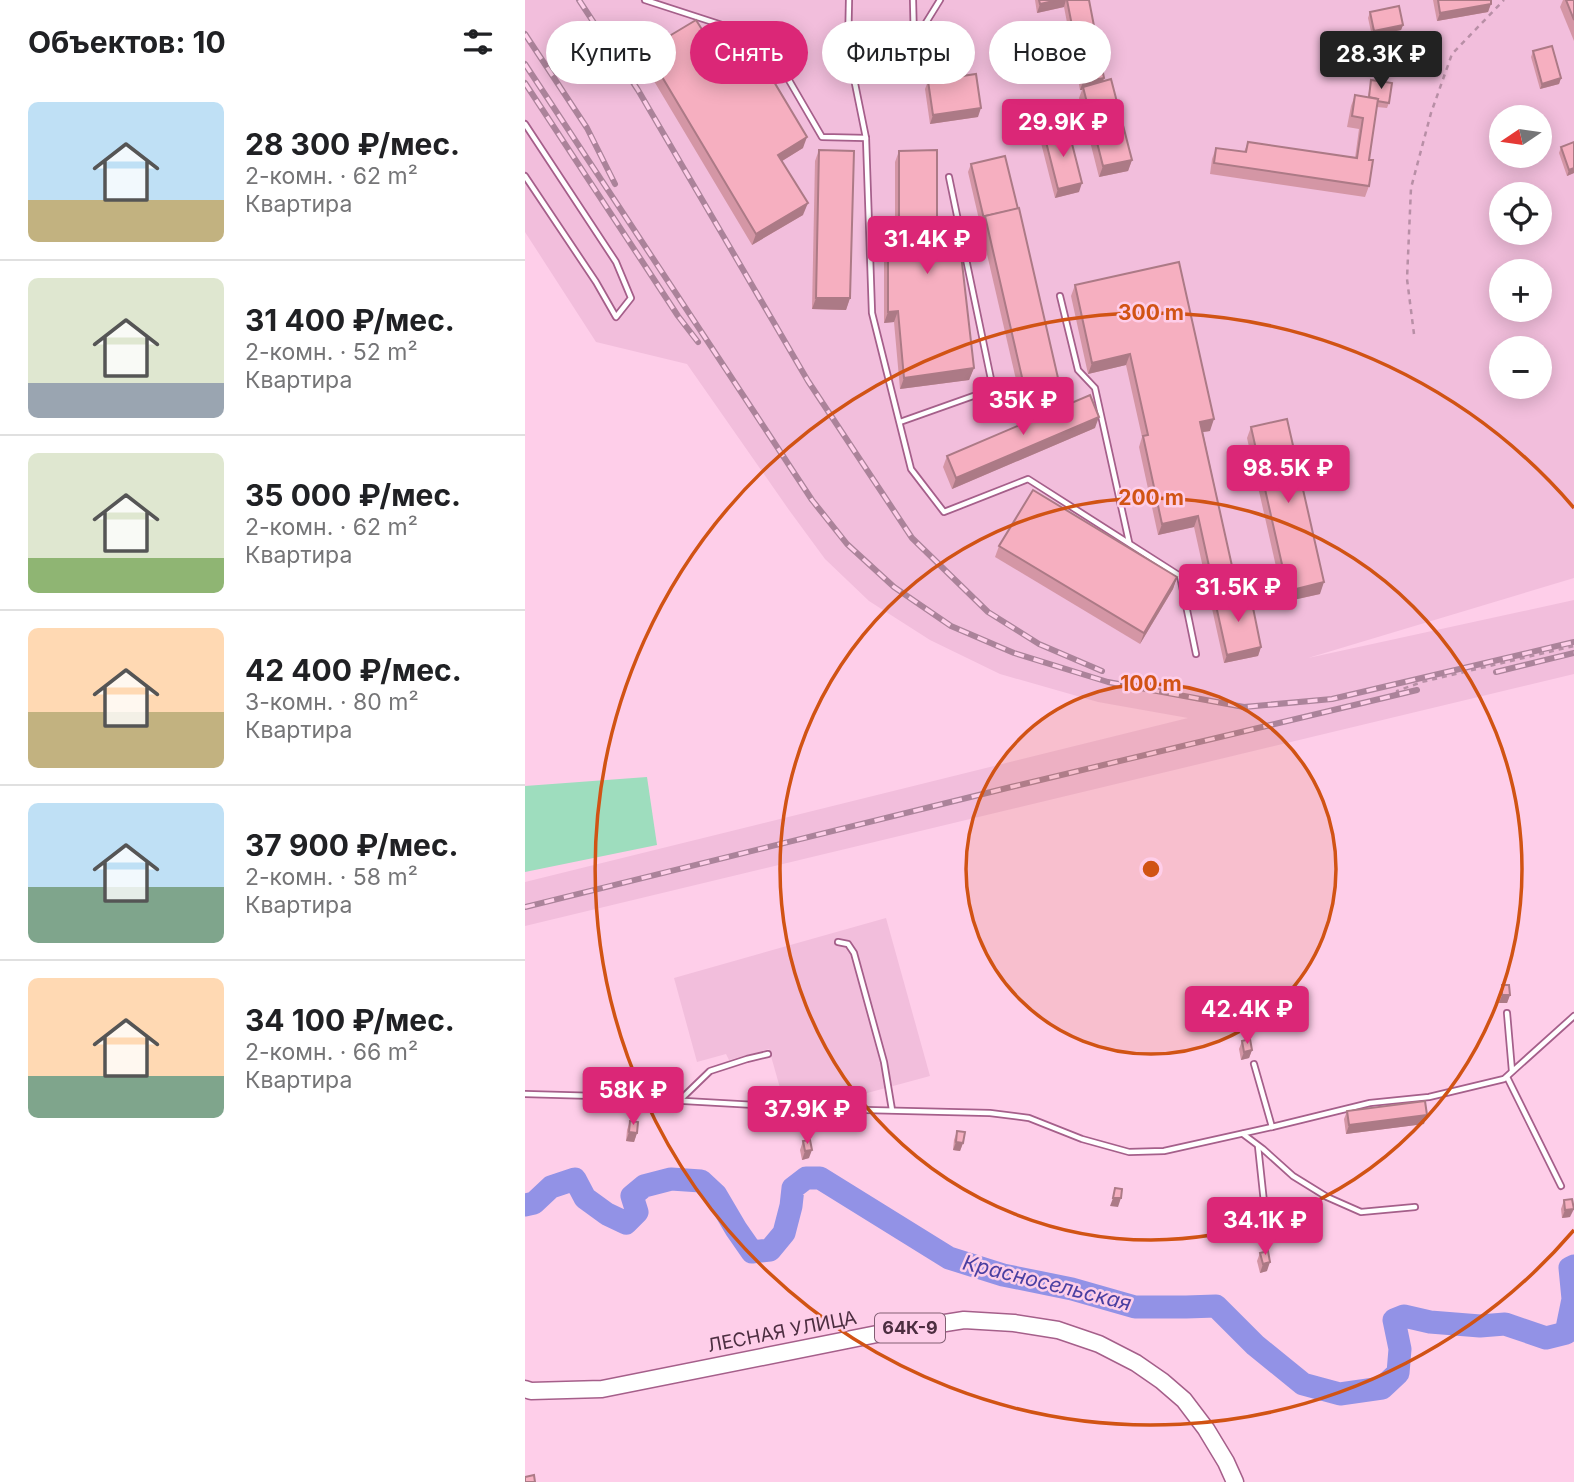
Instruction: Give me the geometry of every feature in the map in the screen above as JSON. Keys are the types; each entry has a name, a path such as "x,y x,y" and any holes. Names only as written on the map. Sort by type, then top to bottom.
{"main road":[{"name":"ЛЕСНАЯ УЛИЦА","path":"525,1389 602,1389 881,1333 964,1320 1014,1323 1058,1330 1100,1343 1153,1374 1184,1400 1206,1429 1235,1482"}],"lane":[{"path":"645,0 765,39 822,137 866,138"},
{"path":"849,0 849,21"},
{"path":"912,0 913,21"},
{"path":"927,21 940,0"},
{"path":"855,84 866,138 872,313 911,468 944,512 1028,479 1180,576 1196,654"},
{"path":"525,124 616,262 631,298 616,317 596,282 525,176"},
{"path":"900,422 993,389 949,177"},
{"path":"1060,296 1078,370 1095,388 1129,543"},
{"path":"838,942 848,944 854,953 884,1062 892,1110"},
{"path":"1507,1013 1512,1072"},
{"path":"525,1094 824,1109 990,1113 1029,1118 1082,1139 1129,1152 1164,1151 1370,1103 1429,1097 1504,1079 1574,1016"},
{"path":"680,1100 710,1072 768,1054"},
{"path":"1254,1064 1272,1127"},
{"path":"1507,1077 1561,1186"},
{"path":"1243,1133 1293,1176 1361,1212 1415,1207"},
{"path":"1258,1145 1268,1240"}],"path":[{"path":"1414,334 1407,279 1411,188 1431,114 1452,54 1504,0"},
{"path":"1397,694 1400,689 1422,681 1574,646"}],"shaded area":[{"path":"525,0 1574,0 1574,578 1308,658 1574,600 1574,674 525,926 525,882 1188,718 1098,702 1000,674 930,640 869,601 825,559 687,364 596,342 525,232"},
{"path":"886,918 930,1076 845,1099 780,1088 769,1049 729,1060 726,1054 697,1062 674,978"}],"green space":[{"path":"647,777 657,845 525,872 525,786"}],"building":[{"path":"1039,0 1058,0 1040,4"},
{"path":"1067,0 1089,0 1093,21 1071,21"},
{"path":"1438,0 1491,0 1491,4 1440,13"},
{"path":"1566,0 1574,0 1574,20"},
{"path":"1399,6 1403,25 1374,31 1370,12"},
{"path":"690,24 690,84 775,84 807,137 778,155 808,203 756,234 666,84 676,84 676,32"},
{"path":"1552,46 1561,78 1542,84 1533,51"},
{"path":"975,74 981,108 933,115 928,84 975,84"},
{"path":"1111,79 1132,160 1103,166 1083,87 1111,84"},
{"path":"1371,80 1392,83 1389,103 1369,97"},
{"path":"1355,95 1378,99 1369,160 1373,160 1369,186 1214,163 1216,148 1246,152 1248,142 1357,158 1363,118 1352,116"},
{"path":"1068,128 1082,183 1058,189 1044,134"},
{"path":"1574,142 1574,168 1569,170 1561,147"},
{"path":"819,150 854,151 850,298 816,298"},
{"path":"937,150 937,230 958,228 974,368 904,378 898,311 888,312 888,229 899,228 899,151"},
{"path":"1005,156 1018,209 985,216 984,219 971,164"},
{"path":"1019,208 1058,378 1024,386 985,216"},
{"path":"1179,262 1214,419 1200,422 1238,593 1216,598 1198,516 1162,524 1143,436 1148,435 1130,354 1092,363 1075,285"},
{"path":"1090,395 1099,417 956,478 947,456"},
{"path":"1287,419 1324,582 1288,591 1251,427"},
{"path":"1033,490 1177,577 1144,633 999,546"},
{"path":"1250,593 1261,647 1227,655 1215,601"},
{"path":"1502,985 1509,985 1510,995 1502,995"},
{"path":"1250,1039 1252,1050 1244,1052 1242,1041"},
{"path":"1425,1101 1427,1115 1349,1125 1347,1111"},
{"path":"630,1121 638,1122 637,1133 629,1132"},
{"path":"957,1131 965,1132 963,1143 956,1142"},
{"path":"810,1140 812,1150 805,1151 803,1141"},
{"path":"1115,1188 1122,1189 1121,1198 1113,1198"},
{"path":"1572,1199 1574,1209 1565,1210 1564,1200"},
{"path":"1268,1251 1270,1262 1263,1264 1260,1253"},
{"path":"534,1475 535,1482 525,1482 525,1477"}],"waterway":[{"name":"Красносельская","path":"525,1205 534,1203 551,1187 575,1179 585,1198 607,1214 626,1223 637,1212 632,1196 644,1186 671,1179 701,1181 716,1195 752,1252 770,1250 784,1233 793,1188 806,1178 820,1178 949,1258 1003,1275 1072,1289 1135,1307 1216,1306 1255,1345 1303,1384 1340,1394 1382,1388 1398,1373 1400,1349 1394,1320 1404,1316 1430,1322 1480,1326 1505,1324 1546,1338 1566,1333 1573,1299 1570,1268 1574,1266"}],"railway":[{"path":"579,0 638,90 808,381 912,538 988,612 1039,644 1102,671"},
{"path":"525,34 587,128 615,184"},
{"path":"525,64 812,500 847,544 894,587 951,626 1014,653 1108,682 1244,707 1332,699 1574,642"},
{"path":"525,83 678,316 698,342"},
{"path":"1496,672 1574,653"},
{"path":"525,907 1417,690"}]}
